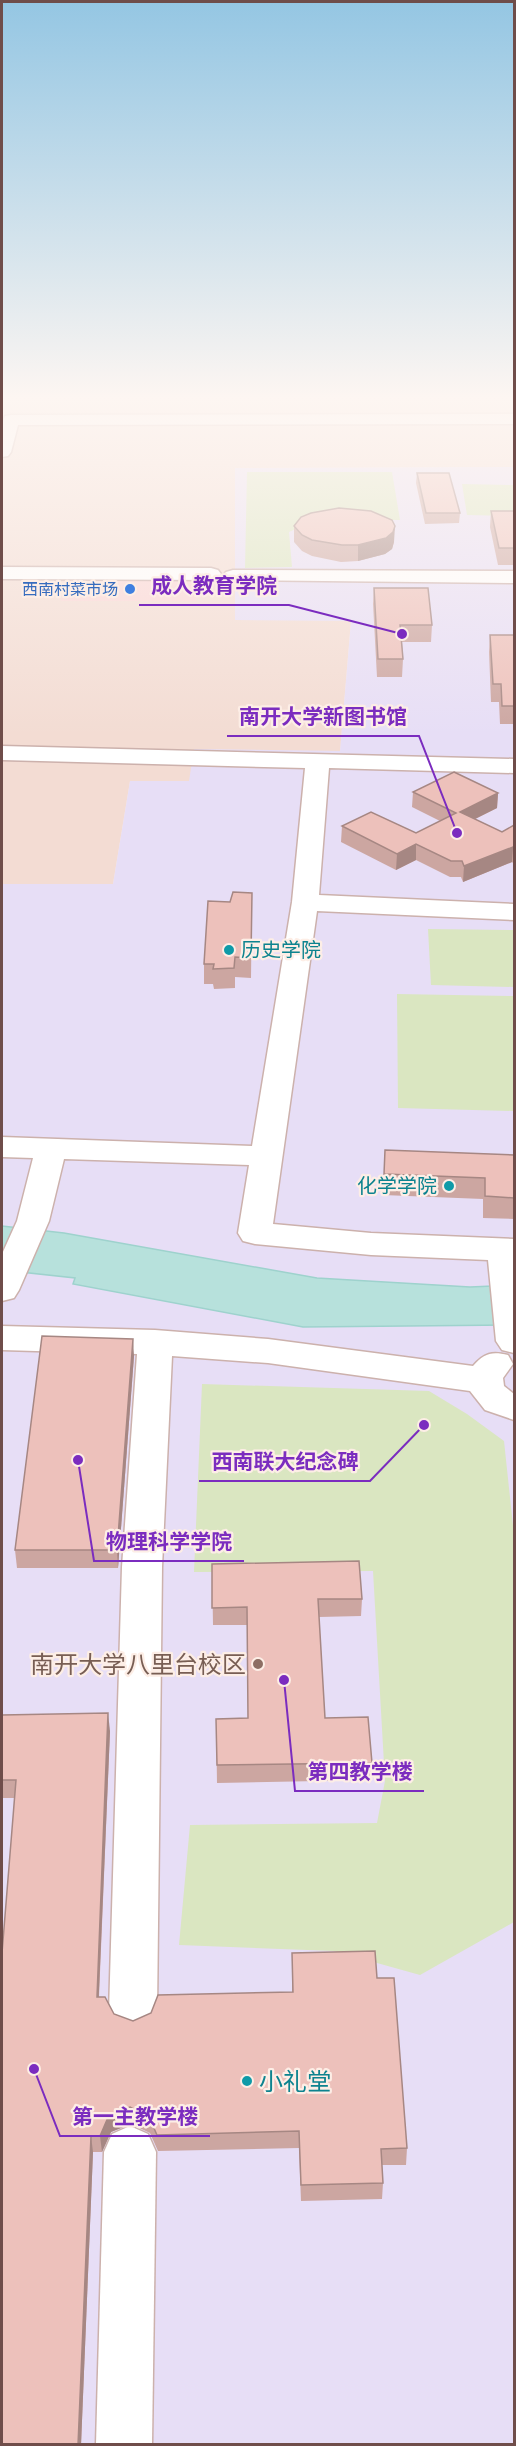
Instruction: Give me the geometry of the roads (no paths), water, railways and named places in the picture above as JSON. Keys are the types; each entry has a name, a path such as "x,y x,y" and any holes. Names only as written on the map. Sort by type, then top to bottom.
{"street":[{"path":"2,573 211,574"},
{"path":"233,576 514,577"},
{"path":"2,753 514,766"},
{"path":"318,761 305,902 255,1233 508,1260 514,1344 489,1369 485,1380 487,1390 492,1397 514,1407"},
{"path":"305,902 514,912"},
{"path":"2,1147 266,1156"},
{"path":"4,1285 33,1221 51,1148"},
{"path":"2,1338 154,1342 268,1351 485,1380"},
{"path":"133,2013 142,1567 154,1342"},
{"path":"124,2445 130,2152"}],"water":[{"path":"2,1226 64,1233 317,1278 470,1287 514,1285 514,1325 303,1327 73,1284 75,1278 2,1270"}],"place":[{"name":"西南村菜市场","path":"130,589"},
{"name":"成人教育学院","path":"402,634"},
{"name":"南开大学新图书馆","path":"457,833"},
{"name":"历史学院","path":"229,950"},
{"name":"化学学院","path":"449,1186"},
{"name":"西南联大纪念碑","path":"424,1425"},
{"name":"物理科学学院","path":"78,1460"},
{"name":"南开大学八里台校区","path":"258,1664"},
{"name":"第四教学楼","path":"284,1680"},
{"name":"第一主教学楼","path":"34,2069"},
{"name":"小礼堂","path":"247,2081"}]}
